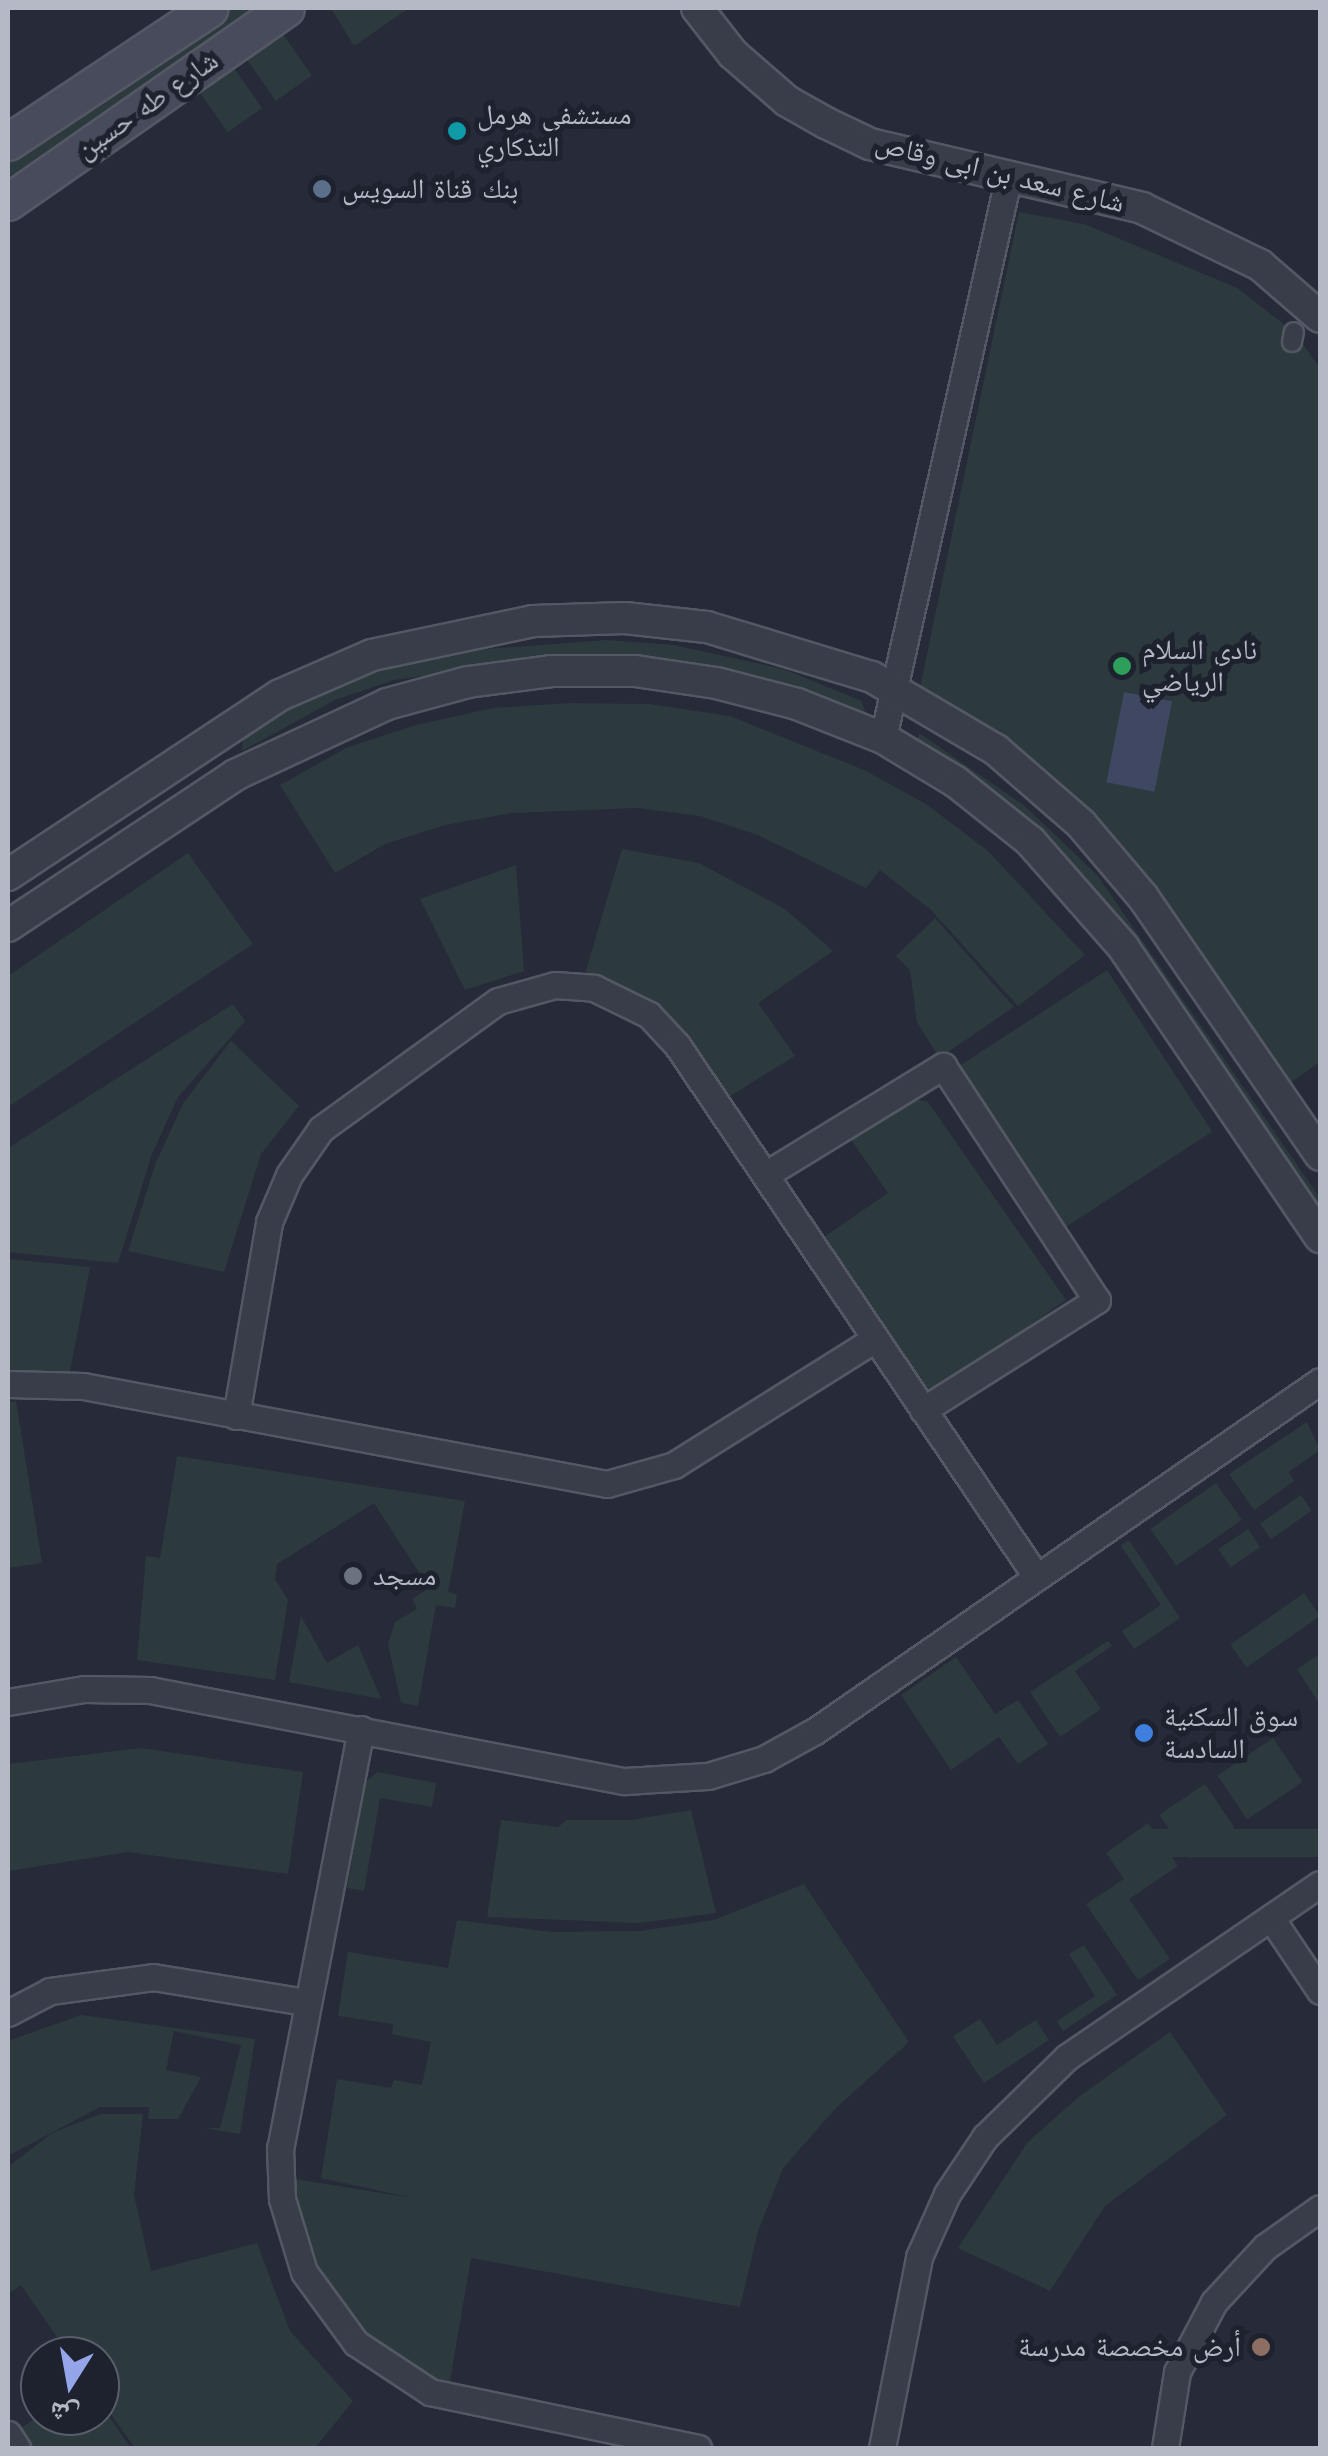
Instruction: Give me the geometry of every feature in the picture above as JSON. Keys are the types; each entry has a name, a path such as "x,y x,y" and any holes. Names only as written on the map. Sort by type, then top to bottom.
{"main road":[{"name":"شارع طه حسين","path":"8,142 210,8"},
{"name":"شارع طه حسين","path":"8,202 286,8"}],"street":[{"name":"شارع سعد بن ابى وقاص","path":"697,8 734,54 787,101 826,123 870,144 1142,208 1203,234 1260,265 1302,330"},
{"path":"883,738 1009,175"},
{"path":"8,875 207,739 280,695 372,655 533,621 626,618 707,627 823,658 896,688 996,750 1082,824 1143,897 1320,1155"},
{"path":"8,926 234,775 387,704 468,682 551,671 635,671 716,683 797,704 883,738 994,810 1085,898 1320,1237"},
{"path":"207,739 234,775"},
{"path":"236,1416 262,1246 288,1175 340,1109 498,1001 555,984 594,988 632,1003 677,1045 1036,1576"},
{"path":"765,1176 943,1066 1097,1300 923,1410"},
{"path":"8,1384 83,1386 584,1482 629,1482 674,1464 874,1339"},
{"path":"8,1702 84,1689 150,1690 624,1781 708,1776 790,1746 1320,1381"},
{"path":"361,1729 306,2002 279,2173 294,2249 318,2298 379,2363 430,2392 614,2440 698,2448"},
{"path":"882,2448 919,2256 947,2194 984,2136 1067,2058 1320,1884"},
{"path":"1271,1918 1320,1991"},
{"path":"8,2013 50,1991 117,1978 188,1980 306,2002"},
{"path":"1165,2448 1177,2372 1214,2302 1265,2247 1320,2208"},
{"path":"8,2434 18,2448"}],"shaded area":[{"path":"226,8 253,8 8,178 8,160"},
{"path":"331,8 409,8 354,46"},
{"path":"282,33 312,76 276,101 246,58"},
{"path":"234,68 262,108 228,132 200,92"},
{"name":"نادي السلام الرياضي","path":"1019,212 1084,224 1237,288 1294,332 1320,368 1320,1062 1290,1083 1140,868 1017,750 920,688"},
{"path":"606,640 674,645 783,669 862,701 865,712 859,719 735,671 676,660 537,660 394,680 335,700 242,751 243,739 284,709 357,676 460,651"},
{"path":"570,703 649,704 730,716 864,770 926,804 988,851 1085,955 1018,1006 931,910 880,870 866,888 758,835 700,816 637,808 512,813 445,825 385,844 335,873 280,785 346,748 416,725 493,708"},
{"path":"919,733 1025,806 1097,875 1320,1198 1320,1216 1094,888 977,779 916,744"},
{"path":"622,849 699,863 785,909 833,951 758,1003 795,1056 722,1101 685,1051 584,977"},
{"path":"188,853 253,944 8,1107 8,976"},
{"path":"516,865 524,971 465,990 420,899"},
{"path":"935,918 1014,1007 939,1058 917,1022 910,970 896,956"},
{"path":"1107,970 1212,1132 1065,1228 959,1066"},
{"path":"233,1004 245,1021 178,1097 152,1154 118,1263 8,1252 8,1148"},
{"path":"231,1041 299,1106 261,1154 224,1272 128,1251 156,1162 184,1102"},
{"path":"912,1098 928,1102 1066,1300 922,1399 815,1243 888,1193 850,1138"},
{"path":"8,1259 90,1267 69,1377 8,1370"},
{"path":"16,1401 42,1563 8,1568 8,1402"},
{"path":"1307,1422 1320,1450 1289,1472 1294,1481 1254,1510 1229,1474"},
{"path":"177,1456 465,1501 448,1592 457,1595 455,1608 436,1605 418,1706 401,1703 388,1644 395,1622 417,1609 412,1599 429,1588 374,1503 277,1564 275,1579 288,1600 275,1680 137,1660 146,1556 160,1558"},
{"path":"1216,1483 1242,1520 1176,1566 1150,1529"},
{"path":"1301,1495 1312,1511 1271,1539 1260,1524"},
{"path":"1248,1529 1260,1547 1230,1567 1218,1549"},
{"path":"1129,1540 1180,1618 1134,1649 1122,1631 1161,1605 1121,1546"},
{"path":"1304,1593 1320,1616 1246,1668 1230,1645"},
{"path":"301,1616 327,1663 358,1645 381,1699 289,1682"},
{"path":"1108,1641 1112,1646 1075,1671 1101,1709 1060,1737 1030,1692"},
{"path":"1320,1654 1320,1705 1297,1669"},
{"path":"956,1657 995,1714 1018,1700 1048,1744 1018,1764 999,1737 951,1770 901,1695"},
{"path":"1273,1738 1303,1782 1247,1819 1217,1775"},
{"path":"141,1748 303,1772 288,1874 128,1852 8,1871 8,1764"},
{"path":"377,1772 436,1783 432,1807 380,1798 364,1891 347,1888 365,1783"},
{"path":"1205,1784 1235,1828 1189,1859 1159,1815"},
{"path":"691,1810 716,1913 639,1923 487,1917 501,1820 558,1827 567,1820 631,1820"},
{"path":"1148,1823 1178,1866 1129,1899 1170,1959 1138,1980 1086,1904 1124,1879 1106,1853"},
{"path":"1144,1829 1320,1829 1320,1857 1144,1857"},
{"path":"804,1884 909,2042 837,2107 783,2168 758,2231 740,2307 471,2258 449,2387 407,2374 327,2300 293,2213 295,2179 413,2198 321,2178 337,2079 391,2088 394,2080 422,2085 431,2042 392,2034 393,2024 338,2016 348,1952 448,1968 457,1920 552,1932 640,1931 714,1920"},
{"path":"1084,1945 1117,1995 1063,2031 1057,2021 1095,1996 1069,1954"},
{"path":"81,2015 255,2039 240,2134 205,2128 220,2128 241,2045 174,2031 166,2070 201,2077 178,2119 148,2119 149,2107 100,2107 8,2156 8,2041"},
{"path":"980,2019 997,2045 1036,2020 1049,2040 984,2083 953,2036"},
{"path":"1170,2032 1227,2115 1105,2206 1050,2291 958,2248 1027,2143 1077,2098"},
{"path":"100,2114 143,2114 134,2195 151,2271 257,2243 290,2331 353,2401 315,2448 135,2448 120,2427 120,2336 56,2336 21,2285 8,2294 8,2167 52,2133"},
{"path":"120,2432 131,2448 28,2448 20,2436 120,2436"}],"water":[{"path":"1124,692 1172,701 1155,792 1106,782"}],"place":[{"name":"مستشفى هرمل التذكاري","path":"457,131"},
{"name":"بنك قناة السويس","path":"322,189"},
{"name":"نادي السلام الرياضي","path":"1122,666"},
{"name":"مسجد","path":"353,1576"},
{"name":"سوق السكنية السادسة","path":"1144,1733"},
{"name":"أرض مخصصة مدرسة","path":"1261,2347"}]}
